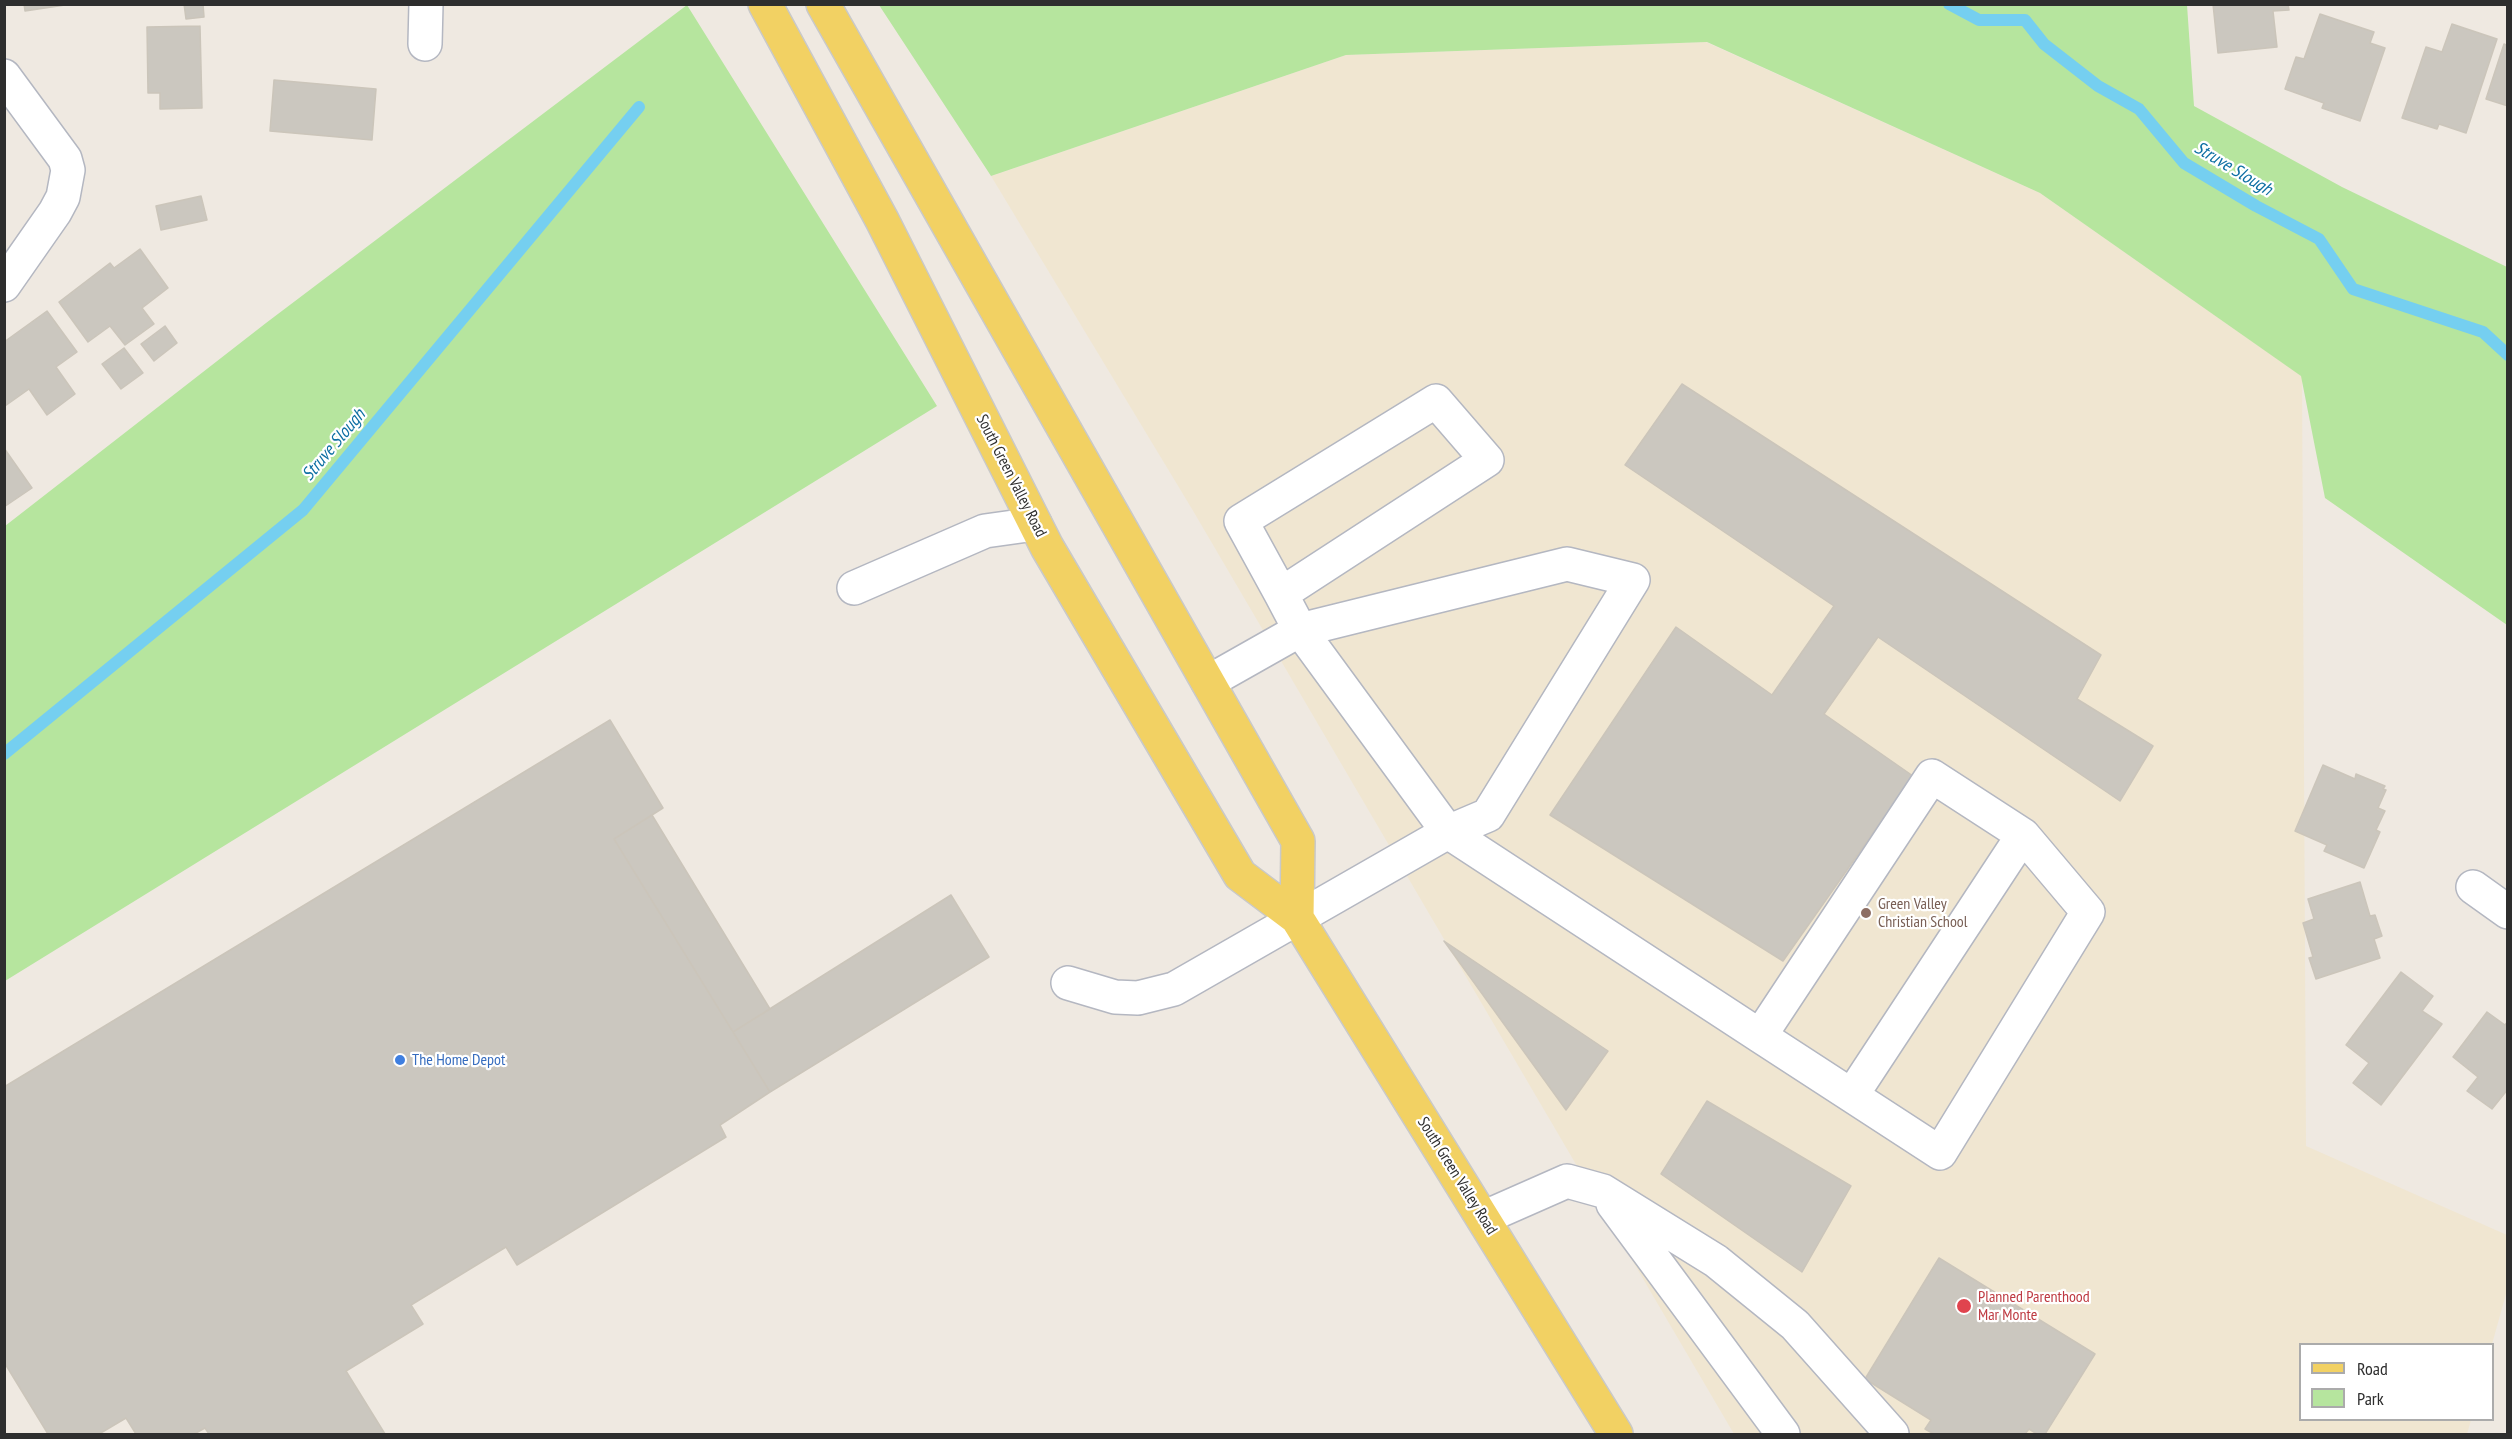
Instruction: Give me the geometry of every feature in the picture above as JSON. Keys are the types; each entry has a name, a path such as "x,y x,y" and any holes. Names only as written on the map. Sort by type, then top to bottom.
{"main road":[{"name":"South Green Valley Road","path":"765,4 882,220 1035,524 1240,875 1297,918 1617,1434"},
{"path":"823,4 1298,841 1297,918"}],"street":[{"path":"425,44 426,4"},
{"path":"4,76 65,159 68,170 63,197 4,285"},
{"path":"1281,594 1487,460 1436,401 1242,521 1300,630 1448,832 1760,1036 1852,1095 1940,1153 2088,912 2023,835 1932,776 1760,1036"},
{"path":"854,588 985,531 1035,524"},
{"path":"1068,983 1115,997 1138,998 1158,994 1194,980 1448,832 1488,814 1634,580 1568,564 1300,630 1208,682"},
{"path":"1852,1095 2023,835"},
{"path":"2473,887 2508,912"},
{"path":"1483,1218 1567,1181 1603,1191 1716,1262 1795,1325 1892,1434"},
{"path":"1603,1191 1783,1434"}],"shaded area":[{"name":"Green Valley Christian School","path":"1706,42 2040,193 2302,376 2306,1146 2507,1235 2508,1287 2492,1343 2299,1343 2299,1421 2471,1421 2467,1434 1734,1434 1192,509 991,176 1346,55"}],"green space":[{"path":"687,5 937,406 5,981 5,526 266,323"},
{"path":"879,5 2187,5 2194,106 2342,187 2507,267 2507,625 2325,498 2301,376 2040,193 1707,42 1346,55 991,176"}],"building":[{"path":"24,4 65,4 65,5 25,11"},
{"path":"184,4 203,4 204,17 186,19"},
{"path":"2213,4 2288,4 2289,10 2273,11 2277,47 2218,53"},
{"path":"2320,14 2374,32 2370,43 2385,48 2360,121 2322,108 2324,103 2285,89 2296,57 2304,59"},
{"path":"2452,24 2497,39 2466,133 2439,124 2437,129 2402,118 2426,47 2442,52"},
{"path":"200,26 202,108 160,109 160,93 148,93 147,27"},
{"path":"2504,44 2508,46 2508,106 2486,99"},
{"path":"274,80 376,89 372,140 270,131"},
{"path":"201,196 207,220 161,230 156,206"},
{"path":"140,249 168,288 142,308 154,324 125,345 110,326 88,342 59,302 110,263 114,268"},
{"path":"47,311 77,352 56,367 75,394 47,415 29,389 5,406 4,342"},
{"path":"165,326 177,343 154,361 141,344"},
{"path":"124,348 143,373 121,389 102,364"},
{"path":"1682,384 2101,655 2077,699 2153,746 2120,801 1878,637 1824,714 1913,776 1783,961 1550,815 1676,627 1772,695 1834,606 1625,465"},
{"path":"4,448 32,488 4,507"},
{"name":"The Home Depot","path":"610,720 663,808 614,839 770,1092 720,1125 726,1137 517,1265 506,1247 411,1305 423,1324 346,1371 385,1434 209,1434 205,1428 194,1434 136,1434 126,1418 99,1434 48,1434 4,1362 4,1087"},
{"path":"2323,765 2355,779 2356,774 2385,786 2383,789 2386,790 2378,808 2385,811 2376,830 2380,832 2364,868 2324,851 2327,845 2295,831"},
{"path":"652,815 770,1009 733,1032 614,839"},
{"path":"2360,882 2370,916 2375,915 2382,936 2374,939 2380,958 2316,979 2309,958 2313,957 2303,923 2314,919 2308,899"},
{"path":"951,895 989,957 770,1092 733,1032"},
{"path":"1444,941 1608,1051 1566,1110"},
{"path":"2401,972 2433,996 2422,1011 2442,1024 2381,1105 2353,1083 2369,1063 2346,1045"},
{"path":"2487,1012 2505,1025 2508,1021 2508,1089 2492,1109 2467,1091 2478,1077 2453,1057"},
{"path":"1707,1101 1851,1186 1802,1272 1661,1174"},
{"name":"Planned Parenthood Mar Monte","path":"1939,1258 2095,1354 2045,1434 2037,1434 2029,1429 2025,1434 1934,1434 1925,1429 1931,1420 1865,1379"}],"waterway":[{"name":"Struve Slough","path":"1949,4 1979,20 2025,20 2044,44 2098,86 2139,109 2184,163 2256,206 2319,239 2353,289 2483,332 2508,355"},
{"name":"Struve Slough","path":"4,754 303,510 639,107"}],"place":[{"name":"Green Valley Christian School","path":"1866,913"},
{"name":"The Home Depot","path":"400,1060"},
{"name":"Planned Parenthood Mar Monte","path":"1964,1306"}]}
